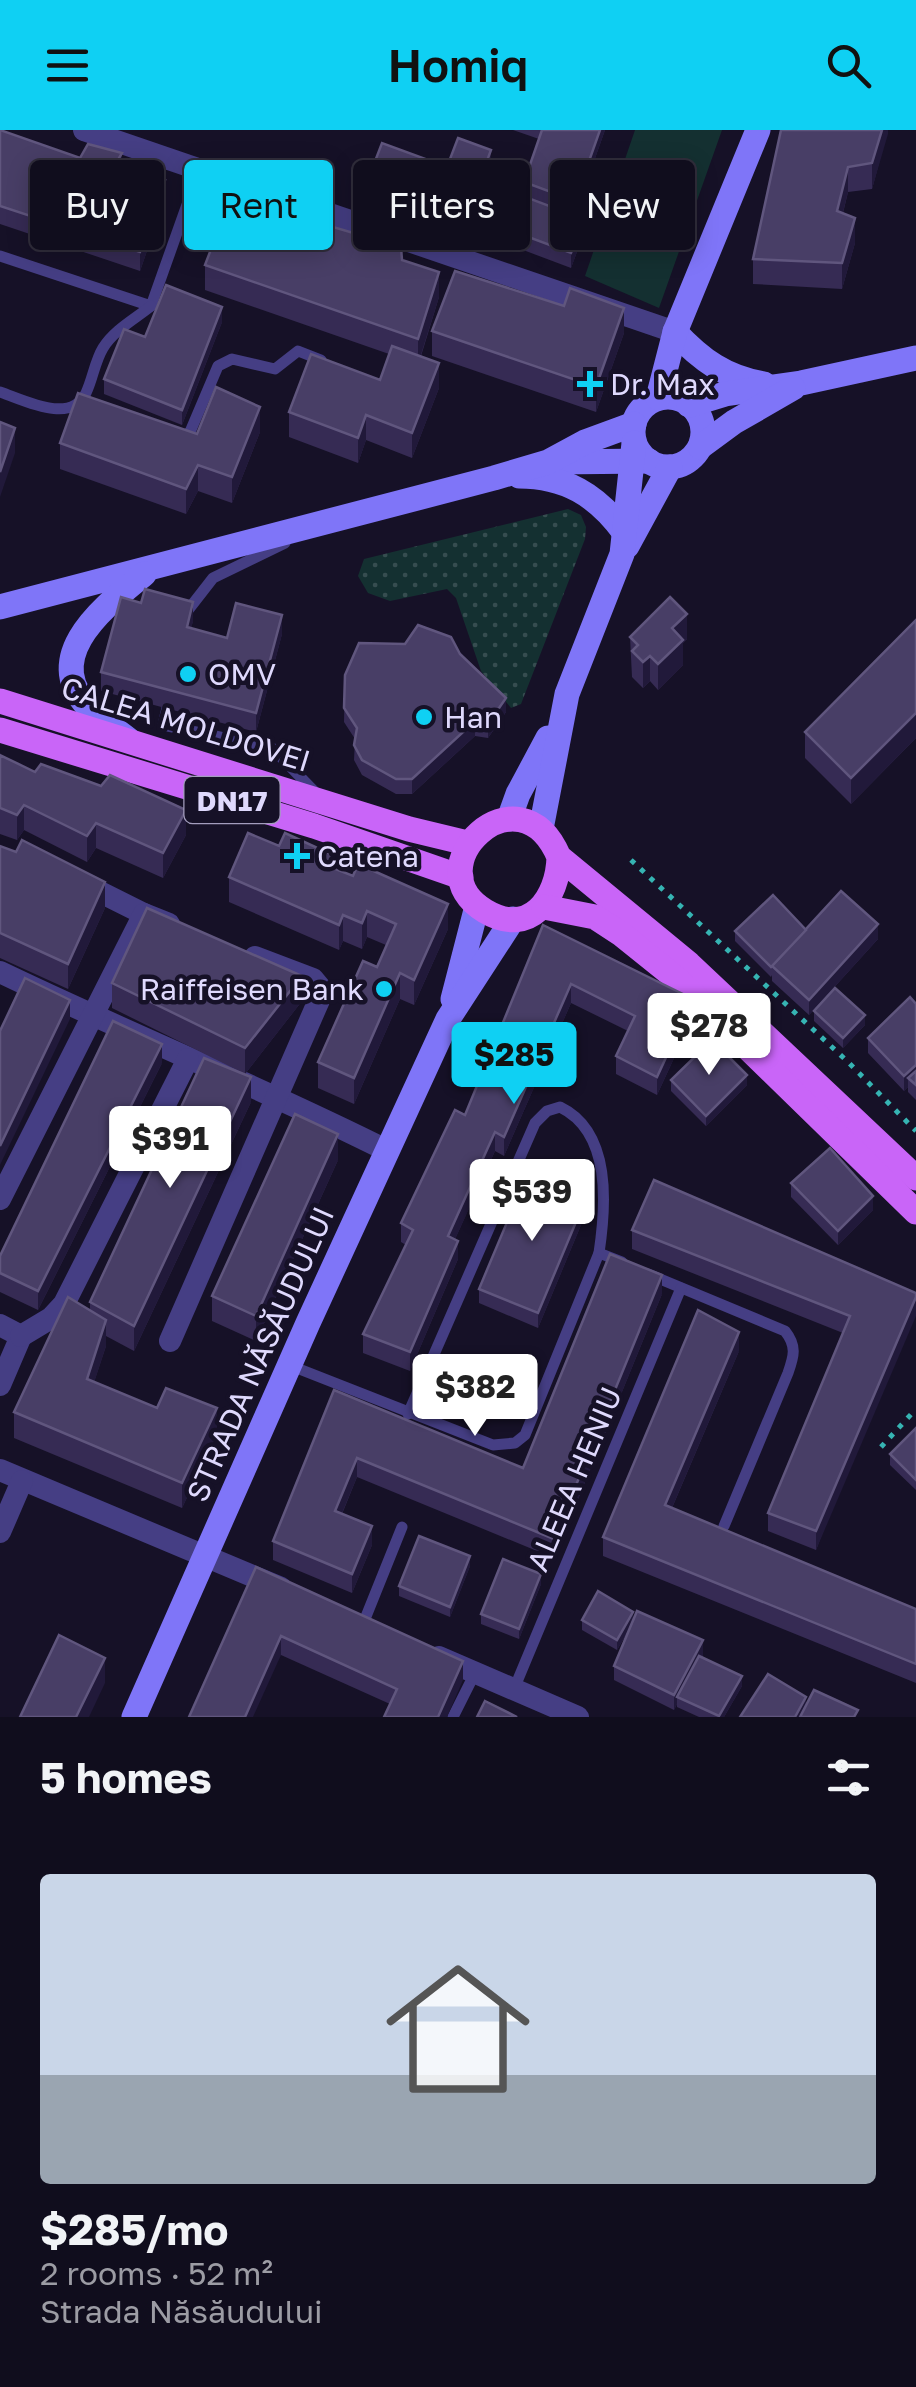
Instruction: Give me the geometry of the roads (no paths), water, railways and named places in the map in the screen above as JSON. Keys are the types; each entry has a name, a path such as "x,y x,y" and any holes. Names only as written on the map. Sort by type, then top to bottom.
{"main road":[{"path":"700,447 702,424 676,402 675,336 758,130"},
{"path":"675,336 718,370 745,381 774,385"},
{"path":"510,819 518,794 560,716 623,543 644,451 647,404 802,383 916,358"},
{"path":"548,462 585,442 644,451 682,464 734,422 802,383"},
{"path":"0,607 548,462 644,451"},
{"path":"623,543 644,451"},
{"path":"494,478 542,476 562,481 596,500 623,543"},
{"path":"130,741 90,710 76,687 72,660 79,635 102,608 150,568"},
{"name":"CALEA MOLDOVEI","path":"0,701 467,843"},
{"path":"541,829 560,716"},
{"name":"CALEA MOLDOVEI","path":"0,730 314,826 461,877"},
{"path":"559,857 554,892 544,907 530,916 500,918 477,906 466,893 461,877 467,843 478,830 510,819 526,821 541,829 559,857 690,964 916,1178"},
{"name":"STRADA NĂSĂUDULUI","path":"448,1019 477,906"},
{"path":"544,907 595,917 677,979 916,1212"},
{"name":"STRADA NĂSĂUDULUI","path":"134,1717 289,1364 448,1019 513,919"}],"street":[{"path":"84,130 184,163"},
{"path":"333,215 675,336"},
{"path":"60,873 195,934"},
{"path":"0,1199 144,914"},
{"path":"170,1341 323,991 314,979 229,946"},
{"path":"0,972 279,1096 388,1151"},
{"path":"0,1385 10,1331 51,1318 64,1304 188,1058"},
{"path":"0,1470 310,1601"},
{"path":"0,1532 22,1481"},
{"path":"411,1645 578,1717"}],"lane":[{"path":"0,392 57,410 72,407 84,398 101,350 111,337 151,306 184,213"},
{"path":"0,256 151,306"},
{"path":"174,441 190,432 218,366 232,358 275,369 298,351 331,364"},
{"path":"72,407 90,413"},
{"path":"185,619 186,611 214,578 328,523"},
{"path":"166,708 163,725 272,748 322,800"},
{"name":"ALEEA HENIU","path":"289,1364 408,1414 493,1445 516,1442 524,1435 599,1252 604,1185 597,1154 571,1112 560,1107 547,1111 536,1123 408,1414"},
{"path":"599,1252 785,1331 793,1340 795,1354 788,1373 724,1526"},
{"name":"ALEEA HENIU","path":"514,1689 681,1288"},
{"path":"363,1624 402,1527"},
{"path":"452,1717 475,1673"}],"place":[{"name":"Dr. Max","path":"590,384"},
{"name":"OMV","path":"188,674"},
{"name":"Han","path":"424,717"},
{"name":"Catena","path":"297,856"},
{"name":"Raiffeisen Bank","path":"384,989"}]}
